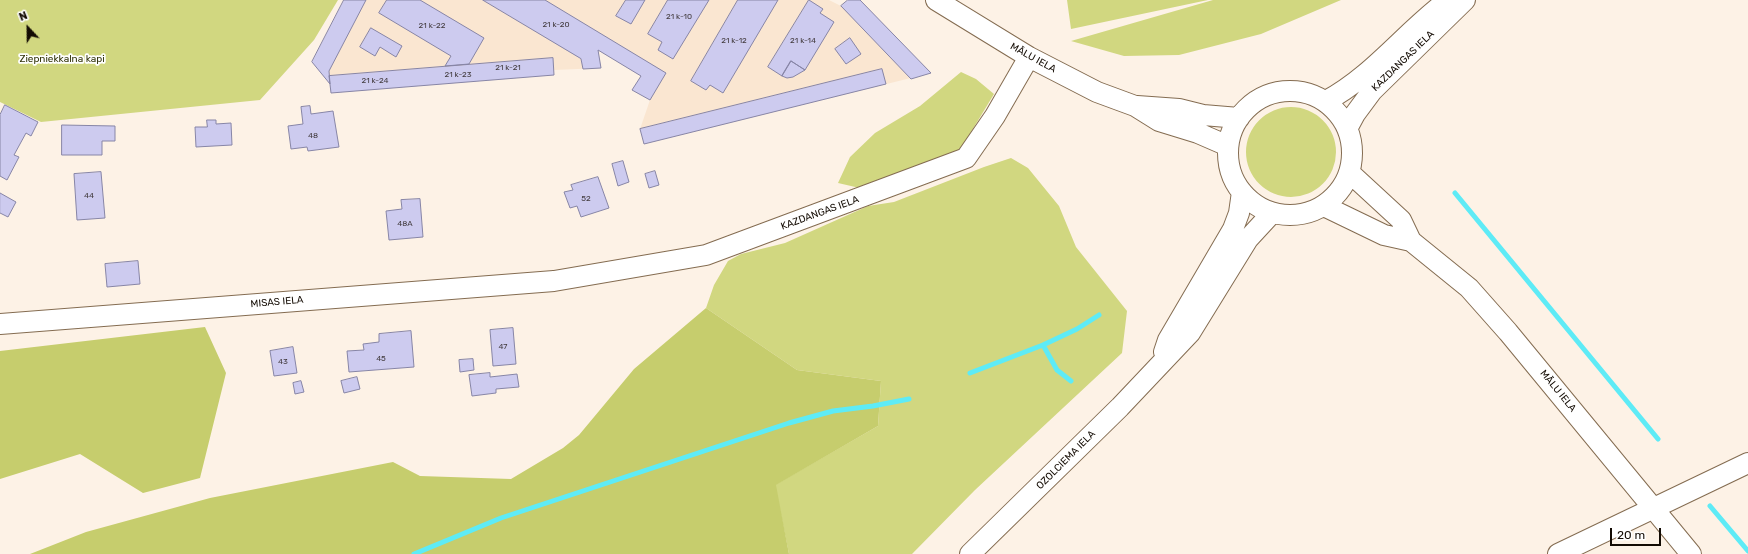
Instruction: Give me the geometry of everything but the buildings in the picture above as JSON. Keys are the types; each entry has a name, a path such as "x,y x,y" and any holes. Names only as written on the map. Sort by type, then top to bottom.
{"street":[{"name":"MĀLU IELA","path":"936,0 1029,57 1097,92 1135,106 1159,121 1198,133 1228,146"},
{"name":"KAZDANGAS IELA","path":"1326,101 1338,95 1359,78 1448,0"},
{"name":"KAZDANGAS IELA","path":"1348,127 1355,114 1372,91 1465,0"},
{"name":"KAZDANGAS IELA","path":"554,281 706,255 966,158 995,116 1029,57"},
{"path":"1289,90 1309,93 1326,101 1339,113 1348,127 1352,142 1353,158 1350,173 1340,192 1324,206 1308,213 1290,216 1272,213 1255,205 1242,192 1235,182 1230,170 1228,146 1232,131 1239,118 1252,103 1276,92 1289,90"},
{"name":"MĀLU IELA","path":"1135,106 1179,109 1203,115 1239,118"},
{"name":"MĀLU IELA","path":"1350,173 1401,220 1411,241 1469,288 1479,299 1508,332 1691,554"},
{"name":"OZOLCIEMA IELA","path":"1160,364 1168,340 1233,229 1239,213 1242,192"},
{"name":"MĀLU IELA","path":"1324,206 1384,235 1411,241"},
{"name":"OZOLCIEMA IELA","path":"970,554 1120,407 1190,333 1248,239 1272,213"},
{"name":"MISAS IELA","path":"0,324 554,281"},
{"path":"1558,554 1748,463"}],"shaded area":[{"path":"344,0 829,0 841,6 848,0 860,0 931,73 644,144 640,129 650,100 632,90 641,76 598,50 601,68 554,70 554,75 331,93 330,84 312,62"}],"green space":[{"name":"Ziepniekkalna kapi","path":"0,0 338,0 314,40 260,100 41,122 0,102"},
{"path":"1067,0 1208,0 1071,29"},
{"path":"1213,0 1341,0 1261,34 1179,55 1124,56 1071,41"},
{"path":"961,72 976,79 994,94 959,152 864,189 838,183 850,157 875,133 920,106"},
{"path":"1291,107 1308,110 1323,120 1333,135 1336,152 1333,169 1323,184 1308,194 1291,197 1274,194 1259,184 1249,169 1246,152 1249,135 1259,120 1274,110"},
{"path":"1011,158 1028,168 1059,206 1076,247 1127,311 1122,353 975,490 912,554 789,554 775,485 878,426 881,381 797,370 706,308 714,285 728,261 741,254 785,243 868,206 894,202"},
{"path":"706,308 797,370 881,381 878,426 776,485 789,554 30,554 86,532 210,498 393,462 420,476 511,479 563,448 579,435 634,369"},
{"path":"205,327 226,373 200,478 143,493 80,454 0,479 0,351"}],"waterway":[{"path":"1455,193 1658,439"},
{"path":"1043,345 1077,329 1099,315"},
{"path":"970,373 1043,345 1057,370 1071,381"},
{"path":"414,554 501,518 789,423 833,411 873,406 909,399"},
{"path":"1710,506 1748,551"}]}
